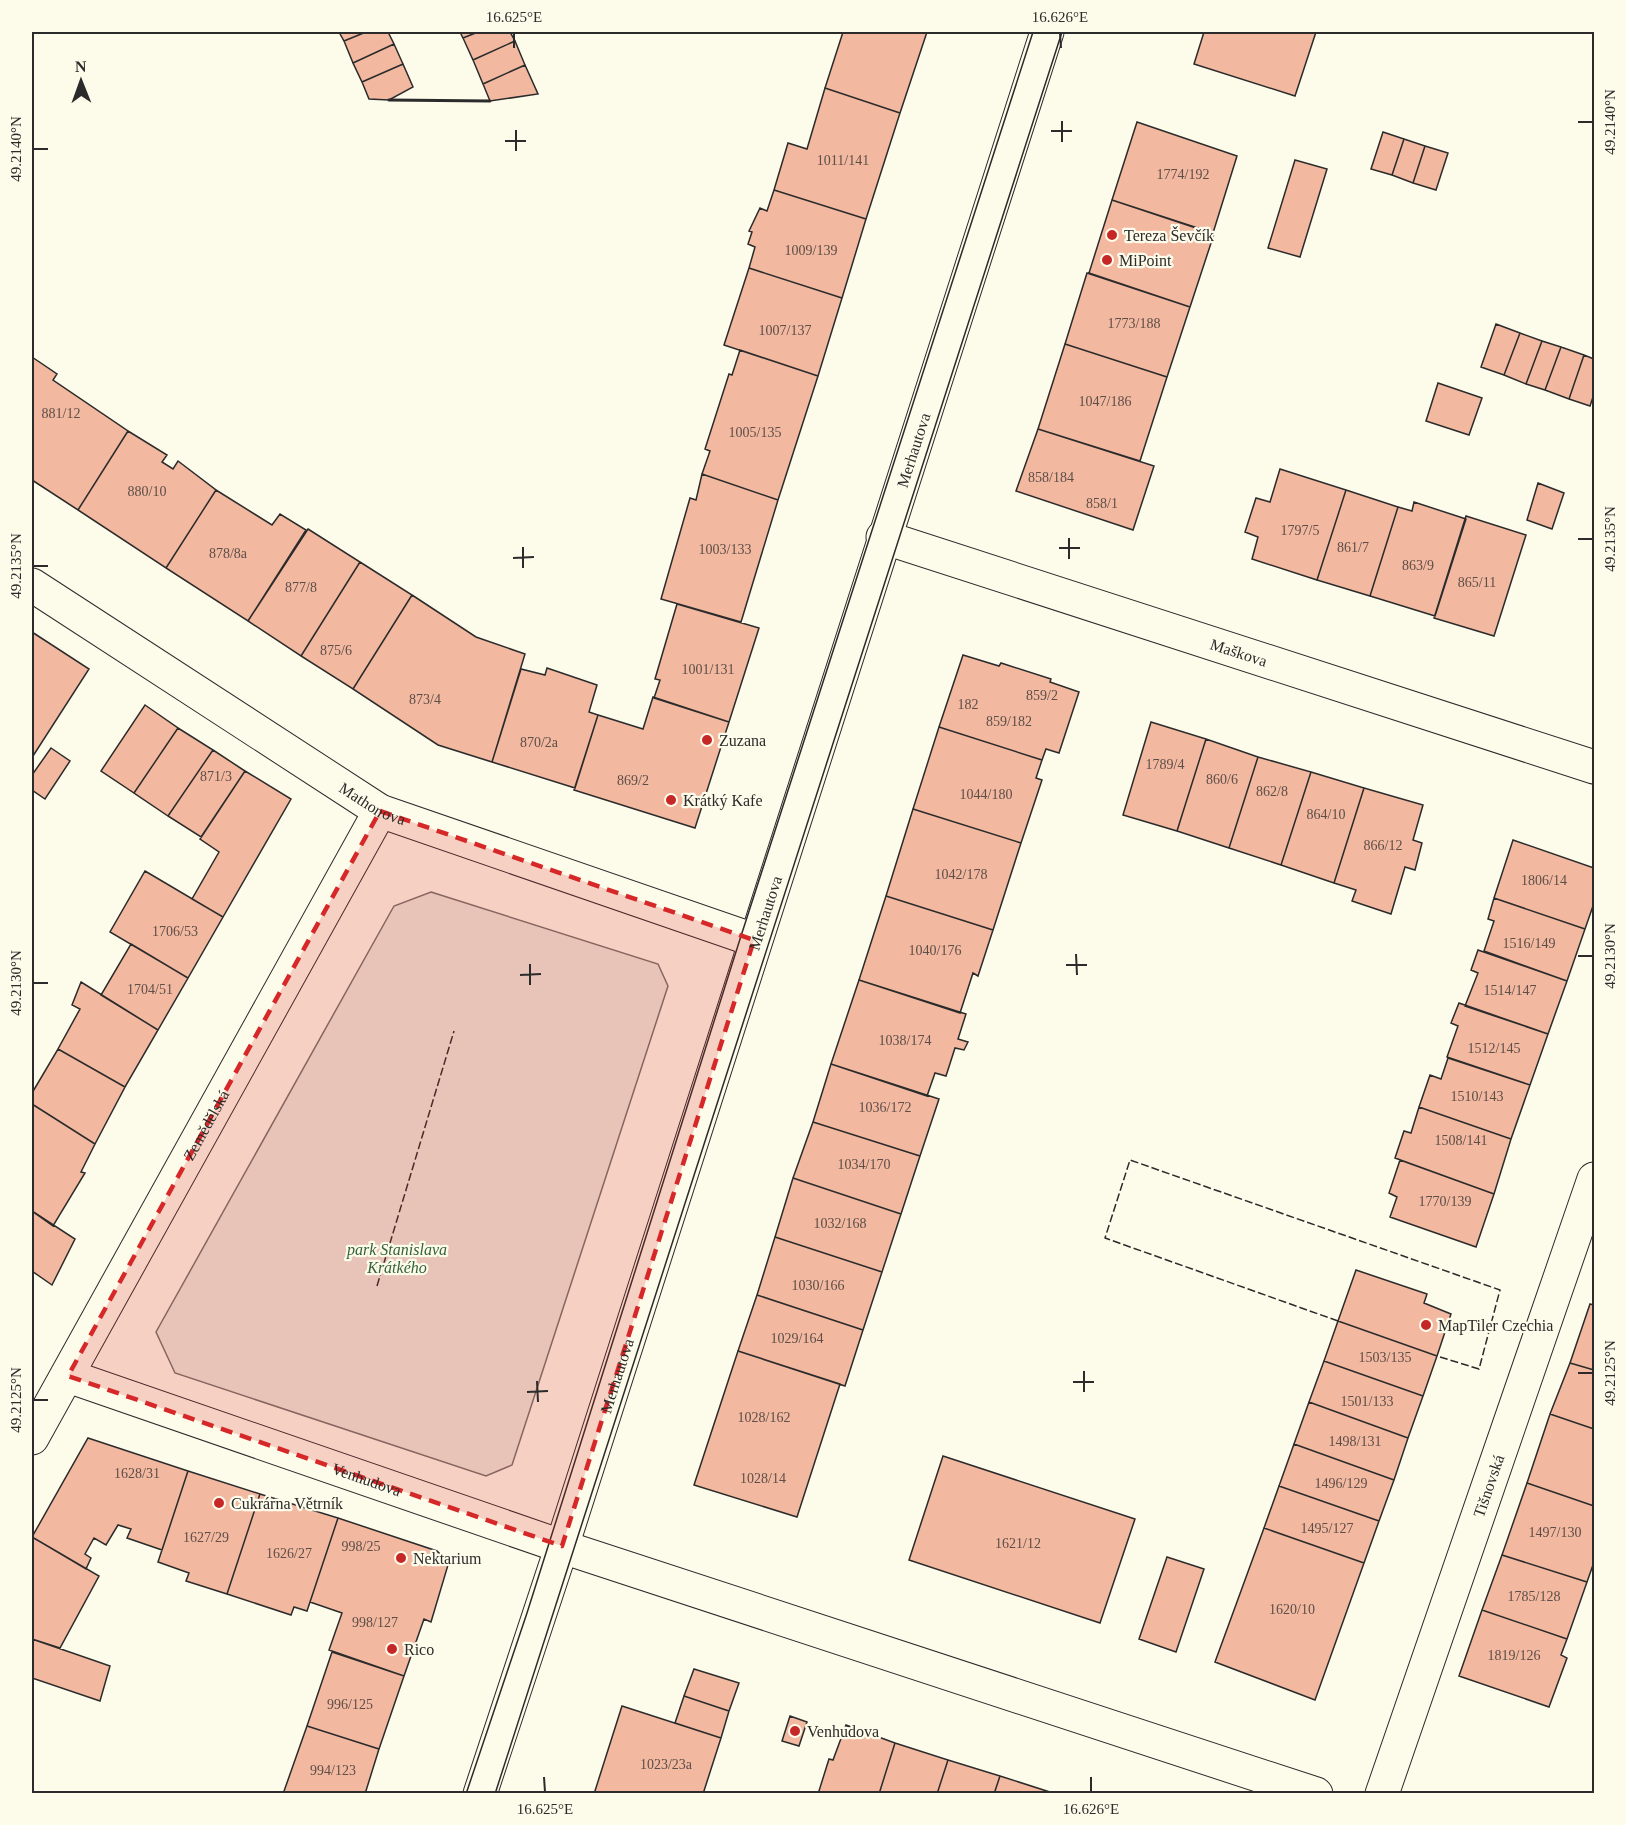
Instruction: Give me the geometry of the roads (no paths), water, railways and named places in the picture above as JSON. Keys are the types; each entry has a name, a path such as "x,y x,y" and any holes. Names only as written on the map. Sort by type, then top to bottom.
{"street":[{"name":"Merhautova","path":"480,1794 562,1546 883,537 1047,32"},
{"name":"Maškova","path":"883,537 1594,767"},
{"name":"Mathonova","path":"32,585 380,811 754,940"},
{"name":"Zemědělská","path":"32,1438 380,811"},
{"name":"Tišnovská","path":"1382,1794 1594,1179"},
{"name":"Venhudova","path":"68,1376 562,1546 1316,1794"}],"tram line":[{"path":"466,1794 527,1613 741,936 1033,32"},
{"path":"495,1794 1062,32"}],"place":[{"name":"Tereza Ševčík","path":"1112,235"},
{"name":"MiPoint","path":"1107,260"},
{"name":"Zuzana","path":"707,740"},
{"name":"Krátký Kafe","path":"671,800"},
{"name":"MapTiler Czechia","path":"1426,1325"},
{"name":"Cukrárna Větrník","path":"219,1503"},
{"name":"Nektarium","path":"401,1558"},
{"name":"Rico","path":"392,1649"},
{"name":"Venhudova","path":"795,1731"}],"park label":[{"name":"park Stanislava Krátkého","path":"397,1258"}]}
